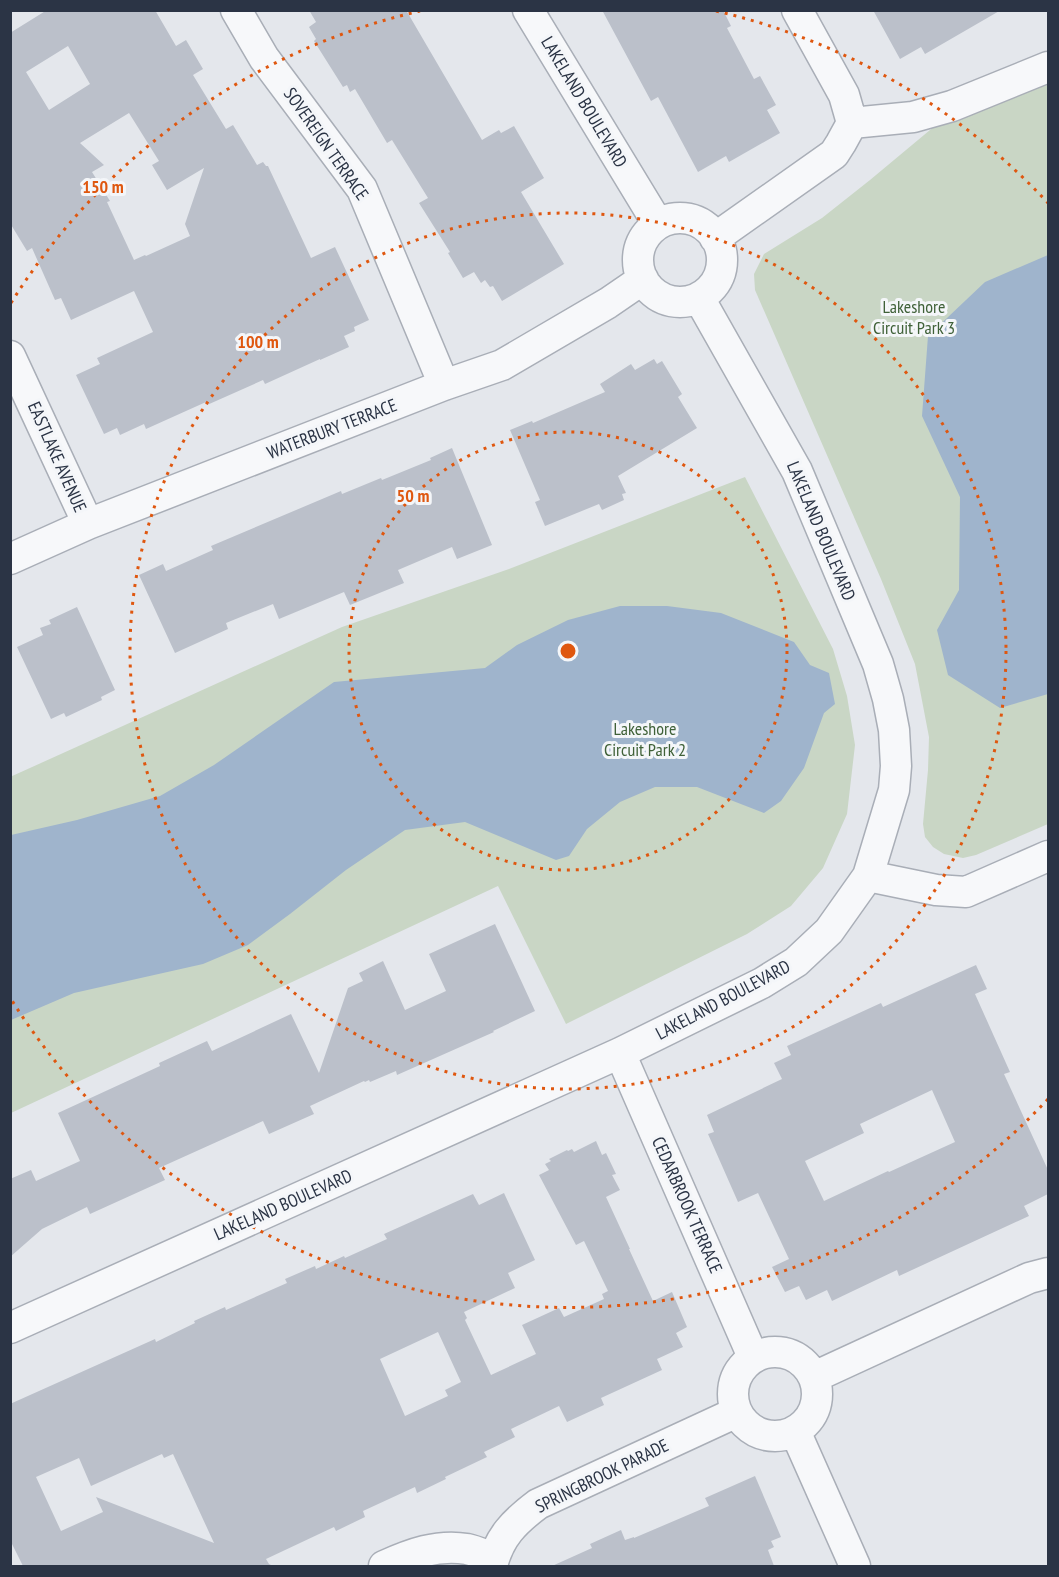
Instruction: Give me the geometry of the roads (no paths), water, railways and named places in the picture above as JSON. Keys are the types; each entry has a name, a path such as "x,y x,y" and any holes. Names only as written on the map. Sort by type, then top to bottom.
{"street":[{"name":"SOVEREIGN TERRACE","path":"236,10 264,58 362,189 444,385"},
{"name":"LAKELAND BOULEVARD","path":"528,10 658,224"},
{"path":"715,238 834,153 852,123 844,95 797,10"},
{"path":"852,123 913,117 932,112 1048,67"},
{"path":"683,218 696,221 707,228 715,238 721,251 722,265 718,278 710,290 699,298 687,302 674,302 661,298 643,279 639,267 642,243 658,224 671,219 683,218"},
{"name":"WATERBURY TERRACE","path":"10,559 87,524 502,364 609,303 643,279"},
{"name":"LAKELAND BOULEVARD","path":"10,1328 620,1053 762,983 796,962 829,931 868,876 894,790 896,766 894,730 878,664 797,471 699,298"},
{"name":"EASTLAKE AVENUE","path":"10,356 87,524"},
{"path":"868,876 936,890 966,892 1048,856"},
{"name":"CEDARBROOK TERRACE","path":"620,1053 753,1357"},
{"path":"814,1377 1029,1278 1048,1273"},
{"path":"766,1352 788,1354 806,1365 814,1377 817,1389 816,1402 805,1423 795,1431 782,1435 769,1435 755,1431 737,1412 733,1400 736,1375 753,1357 766,1352"},
{"name":"SPRINGBROOK PARADE","path":"493,1562 505,1536 518,1519 537,1504 737,1412"},
{"path":"795,1431 855,1566"},
{"path":"384,1566 426,1550 447,1548 469,1550 493,1562"}],"water":[{"path":"1048,255 1048,694 1000,708 948,675 937,630 959,590 960,497 922,416 928,336 985,282"},
{"path":"620,606 667,606 721,613 794,642 810,665 829,673 835,704 824,713 804,768 781,801 764,813 697,787 655,787 620,802 587,829 569,856 556,860 465,822 405,830 346,870 248,945 203,964 74,993 11,1020 11,835 77,820 160,796 214,765 334,682 485,668 517,645 568,620"}],"park label":[{"name":"Lakeshore Circuit Park 3","path":"914,317"},
{"name":"Lakeshore Circuit Park 2","path":"645,739"}]}
